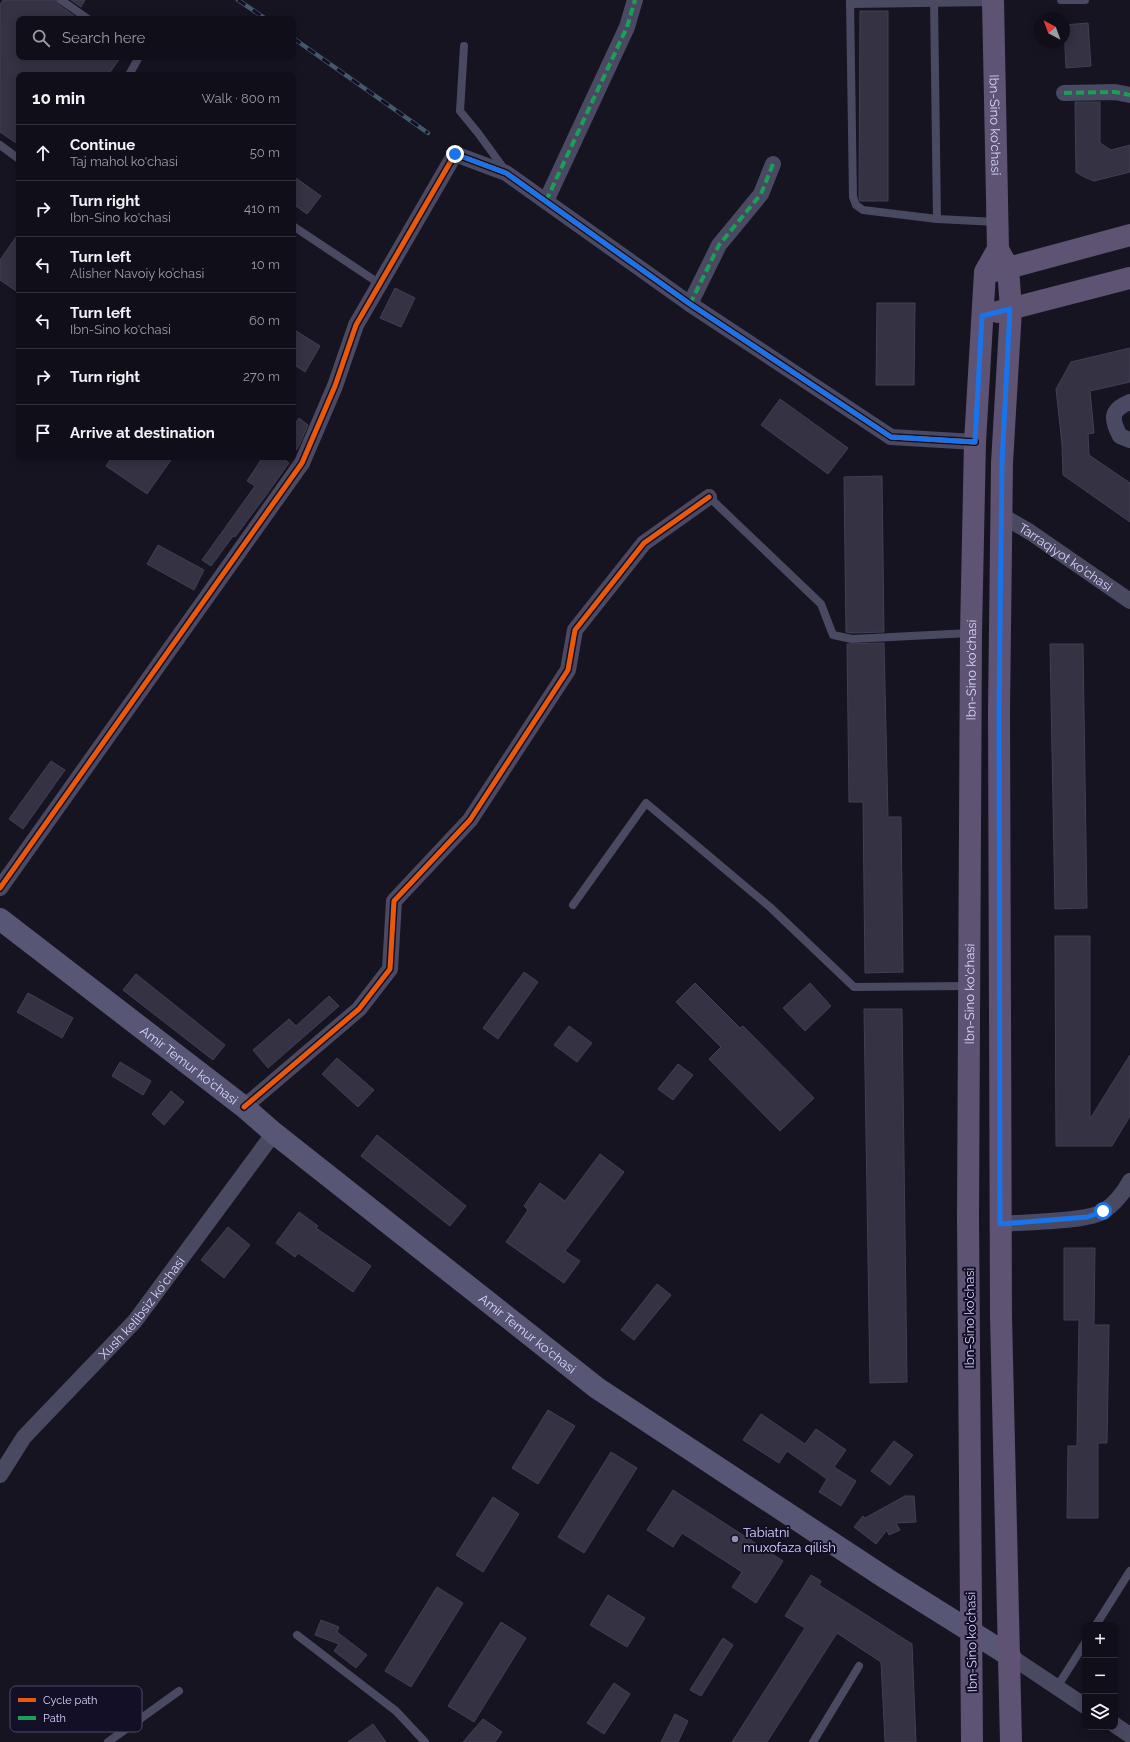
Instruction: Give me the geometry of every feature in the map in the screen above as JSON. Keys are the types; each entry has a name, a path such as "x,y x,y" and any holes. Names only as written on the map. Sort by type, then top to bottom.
{"main road":[{"name":"Ibn-Sino ko'chasi","path":"993,1 998,249 1008,268 1010,309 1002,463 999,712 1001,1316 1011,1742"},
{"path":"985,272 1008,268 1130,235"},
{"name":"Ibn-Sino ko'chasi","path":"972,1742 968,1225 971,633 975,442 985,272 998,249"},
{"path":"982,316 1130,278"},
{"name":"Amir Temur ko'chasi","path":"0,919 244,1108 597,1388 874,1570 1010,1656"}],"street":[{"path":"546,201 626,27 635,0"},
{"path":"1064,93 1115,92 1130,94"},
{"path":"0,888 302,463 336,386 356,325 455,154 506,173 690,304 891,437 975,442"},
{"path":"690,304 719,245 761,194 773,164"},
{"path":"1130,402 1123,405 1114,414 1113,422 1120,436 1130,440"},
{"path":"244,1108 359,1009 386,975 390,969 394,901 470,820 568,670 575,630 644,544 709,497"},
{"name":"Tarraqiyot ko'chasi","path":"1001,515 1030,532 1130,601"},
{"name":"Xush kelibsiz ko'chasi","path":"0,1475 24,1437 134,1321 274,1133"},
{"path":"1000,1224 1088,1217 1103,1211 1124,1191 1130,1181"},
{"name":"Amir Temur ko'chasi","path":"1010,1656 1082,1704"},
{"path":"1118,1727 1130,1735"}],"lane":[{"path":"61,0 84,16"},
{"path":"1061,0 1085,0"},
{"path":"934,1 937,219"},
{"path":"993,1 850,2 853,197 856,205 862,210 937,219 997,222"},
{"path":"464,46 460,111 478,133 506,173"},
{"path":"130,72 137,60"},
{"path":"0,145 16,157"},
{"path":"296,228 380,284"},
{"path":"709,497 821,604 833,635 852,639 971,633"},
{"path":"573,905 646,803 771,908 854,987 969,986"},
{"path":"1098,1622 1130,1571"},
{"path":"297,1635 396,1711 425,1742"},
{"path":"1057,1687 1082,1648"},
{"path":"813,1742 858,1666"},
{"path":"142,1718 180,1691"},
{"path":"108,1742 122,1732"}],"building":[{"path":"3,0 56,0 58,4 74,16 16,16 16,60 119,60 110,72 16,72 16,143 0,132 0,5"},
{"path":"71,0 85,0 81,7"},
{"path":"860,11 888,11 888,201 860,201 859,198"},
{"path":"1088,23 1091,66 1066,68 1065,48 1070,48 1070,24"},
{"path":"1075,102 1100,102 1100,143 1111,150 1130,145 1130,172 1094,181 1076,172"},
{"path":"296,178 321,196 307,214 296,206"},
{"path":"16,237 16,291 0,280 0,260"},
{"path":"395,288 415,298 401,327 380,318"},
{"path":"877,303 915,303 914,385 876,385"},
{"path":"296,331 320,346 305,372 296,366"},
{"path":"1130,348 1130,382 1090,391 1094,433 1088,434 1089,455 1130,483 1130,522 1063,475 1062,444 1056,389 1071,362"},
{"path":"780,399 848,448 828,474 761,425"},
{"path":"299,418 308,425 296,450 296,422"},
{"path":"110,460 171,460 147,494 106,466"},
{"path":"261,460 285,460 289,463 235,537 233,536 211,566 202,560 255,486 247,481"},
{"path":"882,476 884,632 846,632 844,477"},
{"path":"158,545 204,570 194,590 147,564"},
{"path":"884,643 888,817 901,817 903,972 865,973 863,802 849,802 847,644"},
{"path":"1050,644 1083,644 1087,908 1055,909"},
{"path":"51,761 65,770 23,829 9,819"},
{"path":"1055,936 1090,936 1090,1119 1130,1055 1130,1116 1112,1146 1056,1146"},
{"path":"524,972 538,982 498,1039 483,1028"},
{"path":"136,974 225,1045 213,1060 123,990"},
{"path":"695,983 740,1028 743,1026 814,1098 780,1131 709,1059 721,1047 676,1002"},
{"path":"810,983 831,1006 805,1031 783,1008"},
{"path":"28,993 73,1018 62,1038 17,1012"},
{"path":"329,996 339,1006 268,1068 253,1050 289,1019 296,1026"},
{"path":"864,1009 902,1009 907,1382 870,1383"},
{"path":"569,1026 592,1043 577,1062 554,1045"},
{"path":"337,1058 374,1090 358,1107 322,1074"},
{"path":"120,1062 151,1081 143,1095 112,1076"},
{"path":"678,1064 693,1075 673,1100 658,1089"},
{"path":"171,1091 184,1102 164,1125 152,1114"},
{"path":"377,1135 466,1206 450,1226 361,1156"},
{"path":"600,1154 624,1172 565,1251 580,1261 564,1283 506,1242 528,1210 524,1206 540,1183 565,1201"},
{"path":"299,1212 318,1226 316,1228 371,1266 353,1292 298,1253 295,1257 276,1243"},
{"path":"228,1227 250,1245 224,1278 201,1260"},
{"path":"1064,1248 1095,1248 1094,1325 1109,1325 1107,1443 1098,1443 1098,1518 1067,1518 1068,1446 1077,1446 1079,1320 1064,1320"},
{"path":"657,1284 671,1295 634,1340 621,1330"},
{"path":"548,1410 575,1426 538,1484 512,1468"},
{"path":"761,1414 805,1444 816,1429 846,1450 834,1467 856,1481 841,1506 819,1492 827,1479 787,1451 779,1463 743,1440"},
{"path":"894,1441 913,1455 890,1485 871,1471"},
{"path":"611,1452 637,1468 584,1553 558,1537"},
{"path":"673,1490 783,1561 756,1603 732,1587 742,1572 682,1533 673,1547 647,1530"},
{"path":"905,1496 914,1496 916,1522 896,1523 900,1530 889,1535 887,1530 876,1544 854,1527 863,1516 865,1518"},
{"path":"493,1497 519,1514 483,1572 456,1555"},
{"path":"811,1575 821,1581 819,1585 912,1644 916,1742 885,1742 881,1662 837,1633 767,1742 732,1742 805,1628 785,1616"},
{"path":"437,1587 463,1603 411,1687 385,1671"},
{"path":"608,1595 645,1618 627,1647 590,1625"},
{"path":"321,1620 339,1627 337,1632 367,1655 356,1668 334,1651 339,1644 315,1635"},
{"path":"501,1622 526,1638 474,1722 448,1706"},
{"path":"723,1638 733,1645 701,1696 690,1690"},
{"path":"614,1683 630,1694 604,1734 587,1723"},
{"path":"675,1714 688,1721 678,1742 661,1742"},
{"path":"483,1719 502,1732 495,1742 463,1742"},
{"path":"373,1724 386,1742 348,1742"}],"railway":[{"path":"238,0 262,16"},
{"path":"296,40 428,133"}],"marked path":[{"path":"546,201 627,27 635,0"},
{"path":"1064,93 1115,92 1130,95"},
{"path":"690,304 719,245 761,194 773,164"}],"cycle path":[{"path":"0,888 302,463 335,386 356,325 455,154 506,173 690,304 891,437 975,442"},
{"path":"244,1107 359,1009 390,969 394,901 470,820 568,670 575,630 644,543 709,497"}],"place":[{"name":"Tabiatni muxofaza qilish","path":"735,1539"}],"route":[{"path":"455,154 506,173 690,304 891,437 975,442 982,316 1010,309 1002,463 999,712 1000,1224 1088,1217 1103,1211"}]}
